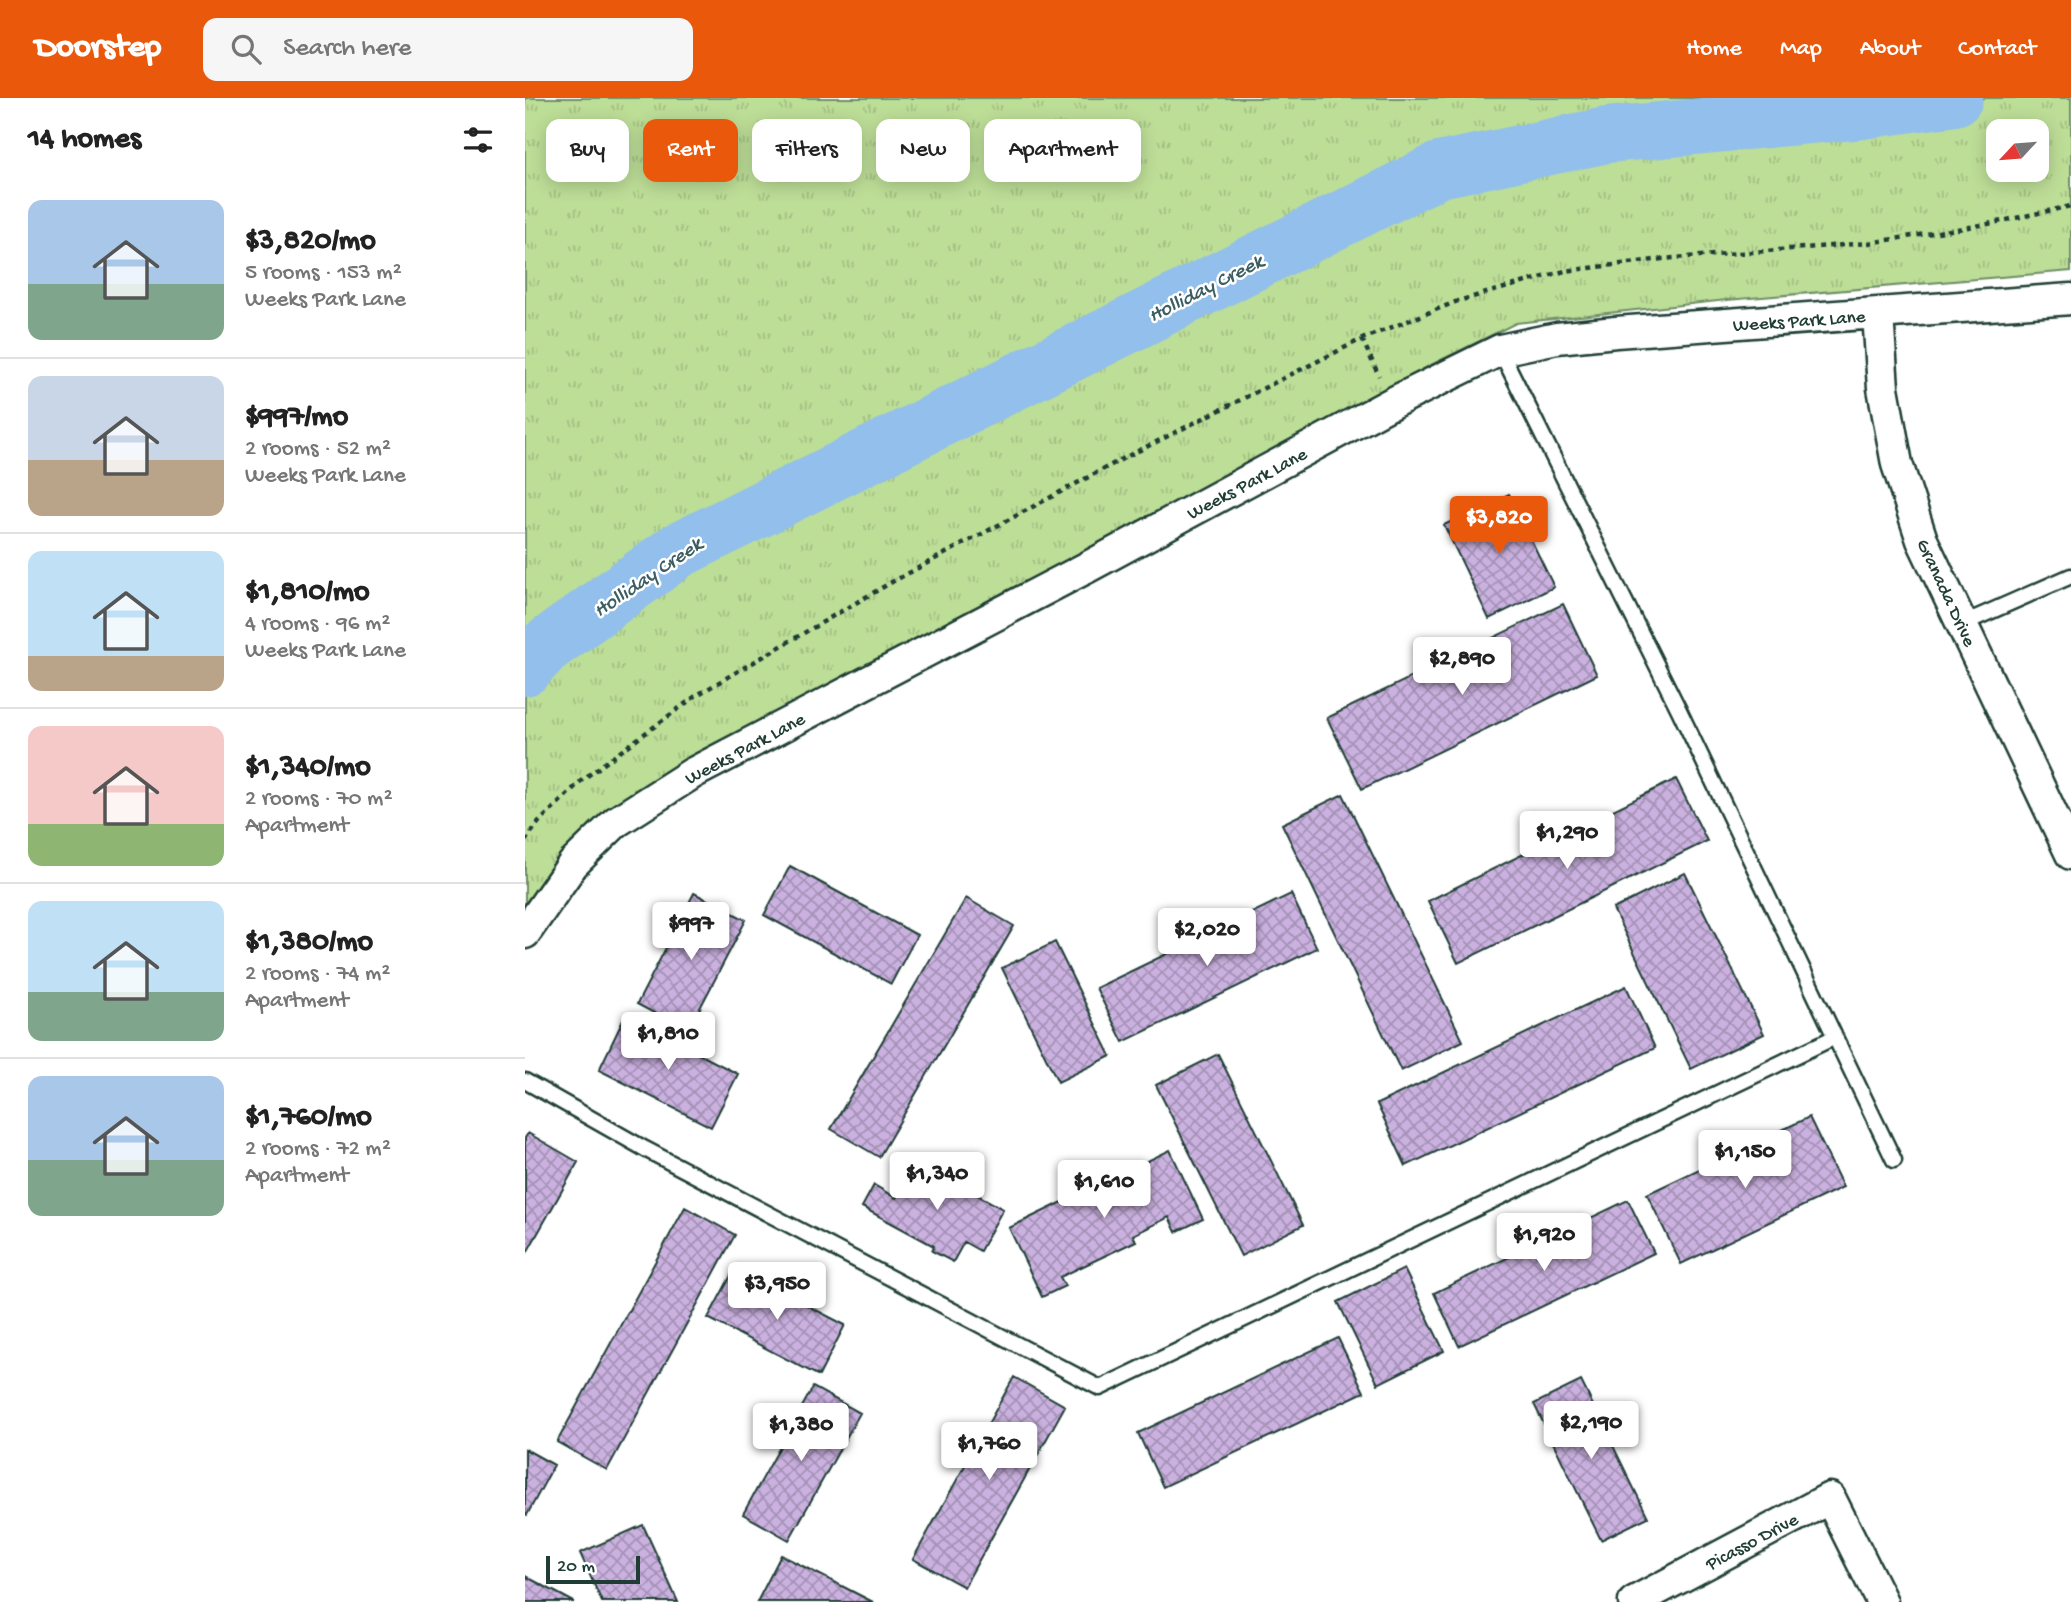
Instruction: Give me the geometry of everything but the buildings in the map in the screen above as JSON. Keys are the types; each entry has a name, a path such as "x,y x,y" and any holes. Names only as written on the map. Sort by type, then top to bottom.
{"street":[{"name":"Weeks Park Lane","path":"525,933 573,864 616,822 693,773 1074,575 1392,403 1500,351 1557,338 1616,332 2071,299"},
{"name":"Granada Drive","path":"1878,314 1883,388 1897,464 1922,540 2071,854"},
{"name":"Picasso Drive","path":"1635,1602 1830,1498 1882,1602"}],"lane":[{"path":"1500,351 1679,710 1894,1160"},
{"path":"1962,624 2071,576"},
{"path":"525,1082 645,1149 1100,1388 1835,1037"}],"path":[{"path":"1362,339 1392,403"}],"green space":[{"path":"525,98 2071,98 2071,271 1727,300 1516,323 1431,365 596,821 566,851 525,907"}],"waterway":[{"name":"Holliday Creek","path":"525,668 546,646 677,551 1439,170 1607,135 1863,111 1955,98"}]}
